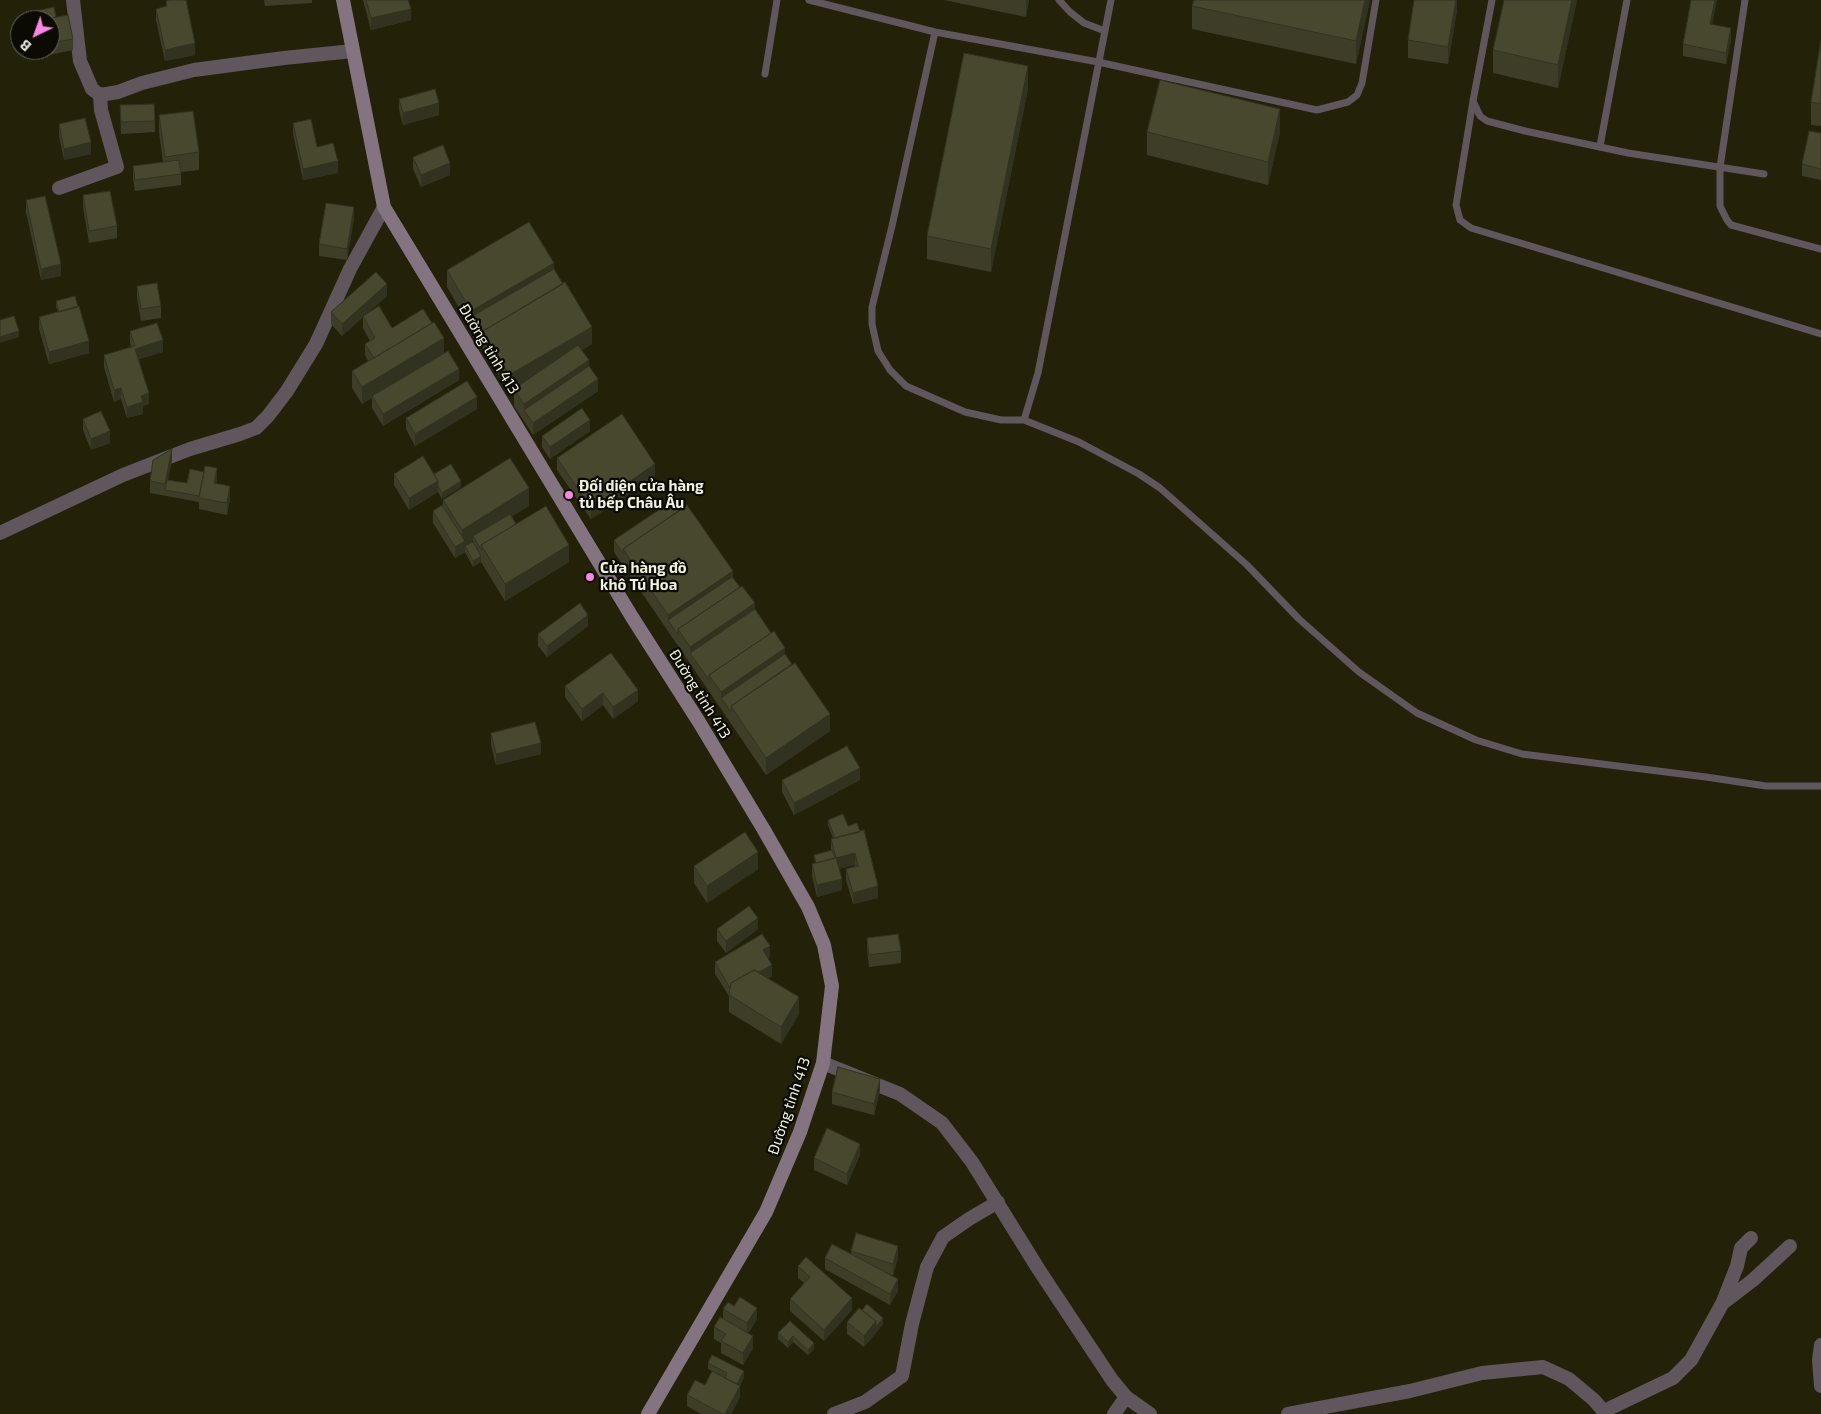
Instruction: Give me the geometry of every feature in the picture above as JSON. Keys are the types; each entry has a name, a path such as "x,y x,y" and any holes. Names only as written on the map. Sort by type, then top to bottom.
{"main road":[{"name":"Đường tỉnh 413","path":"343,0 384,207 632,617 699,722 808,907 824,945 832,986 823,1062 800,1132 766,1212 648,1414"}],"street":[{"path":"73,0 80,61 92,89 100,95 118,92 142,83 194,70 353,51"},
{"path":"59,188 117,166 101,110 100,95"},
{"path":"0,533 123,476 190,449 256,428 268,416 286,391 316,344 350,269 384,207"},
{"path":"823,1062 900,1094 942,1123 972,1162 1039,1270 1112,1380 1126,1397 1150,1414"},
{"path":"834,1414 865,1402 902,1376 912,1324 927,1267 942,1237 998,1202"},
{"path":"1288,1414 1410,1391 1482,1373 1543,1367 1569,1379 1594,1400 1605,1413 1673,1378 1691,1360 1722,1304 1737,1266 1741,1248 1751,1238"},
{"path":"1722,1304 1753,1280 1790,1246"},
{"path":"1821,1345 1819,1360 1821,1386"},
{"path":"1114,1414 1126,1397"}],"lane":[{"path":"765,74 776,0"},
{"path":"809,0 935,32 1098,62 1317,110 1348,102 1357,95 1362,83 1376,0"},
{"path":"1059,0 1084,23 1105,31"},
{"path":"1024,420 1038,373 1111,0"},
{"path":"1492,0 1456,205 1460,220 1471,228 1821,334"},
{"path":"1600,146 1627,0"},
{"path":"1745,0 1720,167 1720,206 1731,225 1821,249"},
{"path":"935,32 872,307 872,324 878,351 890,370 906,386 965,412 1000,420 1024,420 1079,442 1139,474 1160,488 1247,566 1299,619 1359,672 1417,713 1476,740 1522,754 1766,786 1821,786"},
{"path":"1473,101 1477,111 1487,121 1628,153 1764,174"}],"building":[{"path":"186,0 195,43 165,50 156,9 167,6 166,1"},
{"path":"366,0 408,0 411,9 371,18"},
{"path":"1194,0 1365,0 1356,41 1192,6"},
{"path":"1414,0 1456,0 1448,47 1408,40"},
{"path":"1504,0 1572,0 1558,65 1493,50"},
{"path":"1691,0 1715,0 1710,24 1731,28 1726,53 1683,44"},
{"path":"54,7 55,10 40,10"},
{"path":"68,15 73,39 60,41 60,17"},
{"path":"1821,40 1821,104 1811,102"},
{"path":"964,53 1028,66 991,249 927,236"},
{"path":"1160,80 1280,109 1268,162 1147,132"},
{"path":"435,89 439,103 403,113 399,99"},
{"path":"154,104 155,121 121,122 120,105"},
{"path":"193,111 199,152 165,157 159,115"},
{"path":"85,118 91,142 64,149 59,124"},
{"path":"311,119 317,147 333,143 338,161 303,169 293,123"},
{"path":"1809,131 1821,133 1821,169 1802,164"},
{"path":"443,145 450,163 421,175 413,157"},
{"path":"179,160 181,174 135,180 133,166"},
{"path":"110,191 117,226 89,231 83,195"},
{"path":"45,196 61,264 41,269 26,200"},
{"path":"326,203 354,207 347,249 319,244"},
{"path":"529,222 554,263 471,311 447,270"},
{"path":"554,269 563,284 483,331 483,337 471,317"},
{"path":"376,272 387,284 342,324 331,312"},
{"path":"565,282 592,327 509,375 483,331"},
{"path":"157,283 161,306 141,309 137,286"},
{"path":"75,296 78,307 59,312 56,301"},
{"path":"79,306 89,341 49,352 39,317"},
{"path":"379,306 392,328 423,309 432,323 374,358 365,344 375,338 363,316"},
{"path":"14,316 19,331 0,337 0,320"},
{"path":"434,322 444,338 362,387 352,371"},
{"path":"157,323 163,340 135,349 149,393 141,396 143,402 127,407 121,388 114,390 104,355 135,346 130,331"},
{"path":"578,345 589,360 524,404 514,389"},
{"path":"448,351 459,369 383,414 372,396"},
{"path":"589,366 598,379 533,423 524,410"},
{"path":"467,381 477,397 415,434 406,418"},
{"path":"582,408 590,420 550,447 542,436"},
{"path":"101,411 110,431 91,439 83,419"},
{"path":"622,414 655,464 591,508 557,458"},
{"path":"172,449 165,484 150,481 153,460"},
{"path":"423,456 438,481 409,498 394,474"},
{"path":"510,458 529,488 462,530 443,500"},
{"path":"451,464 461,481 442,493 434,474"},
{"path":"205,466 217,468 214,483 230,486 227,503 199,498"},
{"path":"190,469 204,472 199,496 165,490 167,480 187,483"},
{"path":"678,497 685,507 623,549 623,554 614,540"},
{"path":"442,505 465,541 455,547 433,511"},
{"path":"687,505 733,571 668,615 623,549"},
{"path":"546,506 569,545 505,584 481,545"},
{"path":"510,514 516,524 481,545 481,550 473,536"},
{"path":"473,542 481,556 473,561 465,546"},
{"path":"732,577 740,587 678,629 678,635 668,620"},
{"path":"742,586 755,603 690,647 678,629"},
{"path":"580,603 588,615 547,646 538,634"},
{"path":"755,609 771,633 709,675 709,680 690,653"},
{"path":"774,631 785,648 721,692 709,675"},
{"path":"611,653 638,690 613,707 603,693 582,709 565,686"},
{"path":"785,654 792,664 731,706 731,712 721,698"},
{"path":"795,663 830,714 766,758 731,706"},
{"path":"535,722 541,743 496,754 491,733"},
{"path":"847,746 860,768 794,803 782,780"},
{"path":"843,814 848,826 857,823 860,832 835,838 828,820"},
{"path":"864,830 878,886 853,893 846,869 858,866 855,853 836,858 831,839"},
{"path":"745,832 758,852 707,886 694,866"},
{"path":"832,850 835,858 816,863 814,855"},
{"path":"836,858 842,879 817,885 812,864"},
{"path":"749,906 758,918 726,941 717,929"},
{"path":"762,934 770,946 763,950 772,965 759,972 754,970 731,983 730,988 715,962"},
{"path":"898,934 901,951 869,955 867,938"},
{"path":"754,970 799,997 781,1027 729,995 731,983"},
{"path":"838,1067 880,1079 874,1104 832,1092"},
{"path":"827,1128 860,1144 847,1174 814,1158"},
{"path":"856,1233 898,1246 893,1264 851,1251"},
{"path":"832,1244 898,1279 890,1294 825,1258"},
{"path":"806,1257 852,1298 824,1330 790,1299 810,1277 798,1266"},
{"path":"740,1297 757,1308 747,1323 723,1309 728,1302 734,1306"},
{"path":"867,1304 883,1318 876,1327 876,1321 862,1310"},
{"path":"859,1308 876,1321 864,1336 847,1322"},
{"path":"720,1317 753,1336 743,1353 721,1341 726,1334 714,1327"},
{"path":"790,1321 814,1343 808,1350 793,1336 788,1342 778,1333"},
{"path":"712,1355 744,1371 737,1384 725,1378 727,1373 708,1363"},
{"path":"712,1371 740,1386 725,1414 687,1395 695,1380 705,1385"}],"place":[{"name":"Đối diện cửa hàng tủ bếp Châu Âu","path":"569,495"},
{"name":"Cửa hàng đồ khô Tú Hoa","path":"590,577"}]}
